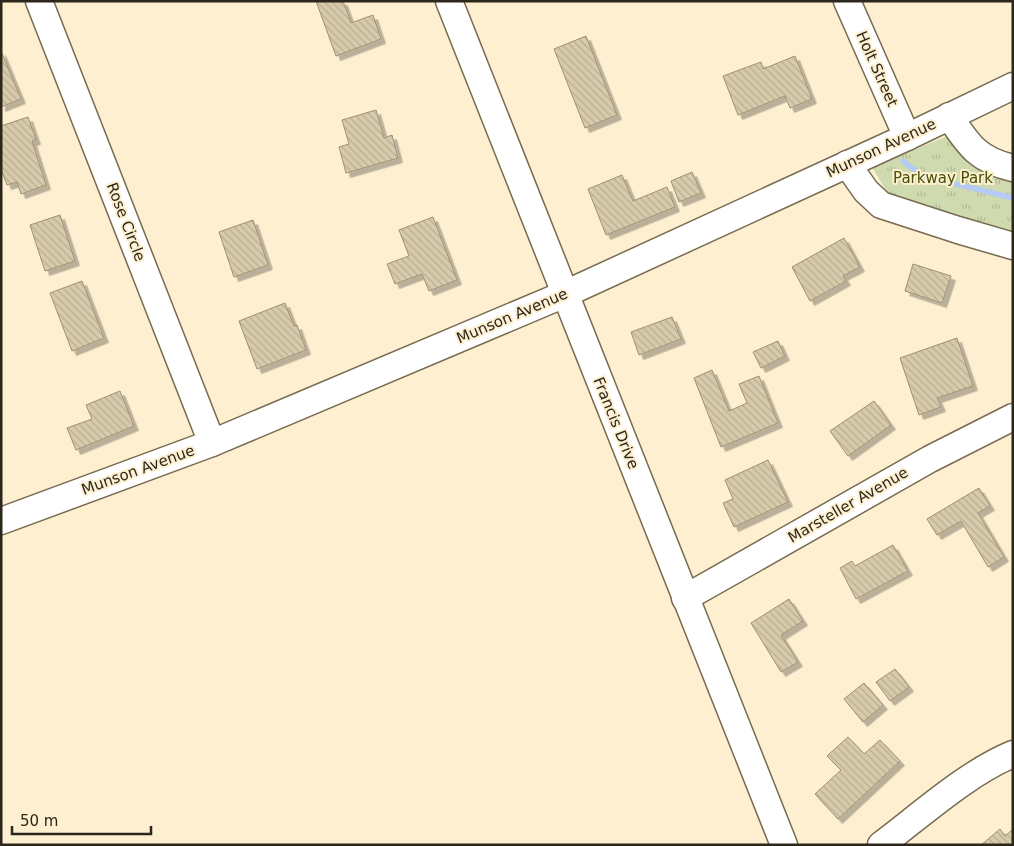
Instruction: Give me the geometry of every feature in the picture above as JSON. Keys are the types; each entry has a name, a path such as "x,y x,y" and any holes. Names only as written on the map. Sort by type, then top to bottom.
{"street":[{"name":"Rose Circle","path":"39,1 212,442"},
{"name":"Francis Drive","path":"449,1 784,845"},
{"name":"Holt Street","path":"846,1 907,137"},
{"name":"Munson Avenue","path":"1,521 212,442 565,294 907,137 1013,86"},
{"path":"949,116 969,146 985,158 1013,168"},
{"path":"847,164 866,191 881,205 1013,246"},
{"name":"Marsteller Avenue","path":"685,598 930,459 1013,416"},
{"path":"881,845 974,775 1013,754"}],"green space":[{"name":"Parkway Park","path":"950,135 1013,174 1013,235 913,205 887,192 872,167"}],"building":[{"path":"316,1 343,1 351,23 373,15 381,39 336,56"},
{"path":"586,36 617,115 585,128 554,49"},
{"path":"1,51 21,99 1,107"},
{"path":"795,56 812,99 790,108 785,96 738,115 723,76 761,62 763,69"},
{"path":"376,110 384,138 392,135 398,158 346,173 339,147 349,144 342,120"},
{"path":"28,117 36,140 32,141 46,185 21,194 17,182 7,185 1,169 1,126"},
{"path":"692,172 701,193 679,202 671,181"},
{"path":"622,175 633,201 667,187 675,207 606,235 588,189"},
{"path":"60,215 75,261 45,271 30,225"},
{"path":"433,217 457,280 429,291 422,274 395,284 387,264 409,256 399,230"},
{"path":"253,220 268,265 234,277 219,232"},
{"path":"844,238 860,267 843,276 846,281 810,301 792,267"},
{"path":"913,264 951,276 942,303 905,291"},
{"path":"82,281 104,338 72,351 50,293"},
{"path":"285,303 294,326 297,325 306,350 257,369 239,321"},
{"path":"672,317 681,339 639,355 631,332"},
{"path":"957,338 973,386 937,398 941,407 919,415 900,358"},
{"path":"778,341 785,356 761,368 753,352"},
{"path":"712,370 729,411 747,403 739,384 759,376 778,423 721,447 694,378"},
{"path":"120,391 134,426 76,450 67,428 92,419 86,405"},
{"path":"874,401 891,425 848,456 830,431"},
{"path":"768,460 788,502 734,527 723,503 733,499 725,480"},
{"path":"979,488 990,506 978,513 1004,557 988,567 961,521 937,535 927,519"},
{"path":"893,545 908,571 856,599 840,568 852,561 855,566"},
{"path":"789,599 803,621 781,635 798,662 781,672 751,623"},
{"path":"895,669 909,687 890,701 876,682"},
{"path":"864,683 883,705 863,722 844,699"},
{"path":"848,737 864,754 880,740 900,761 838,819 815,794 841,770 827,756"},
{"path":"1000,829 1005,836 1013,829 1013,845 981,845"}],"waterway":[{"path":"903,161 923,176 1013,198"}]}
